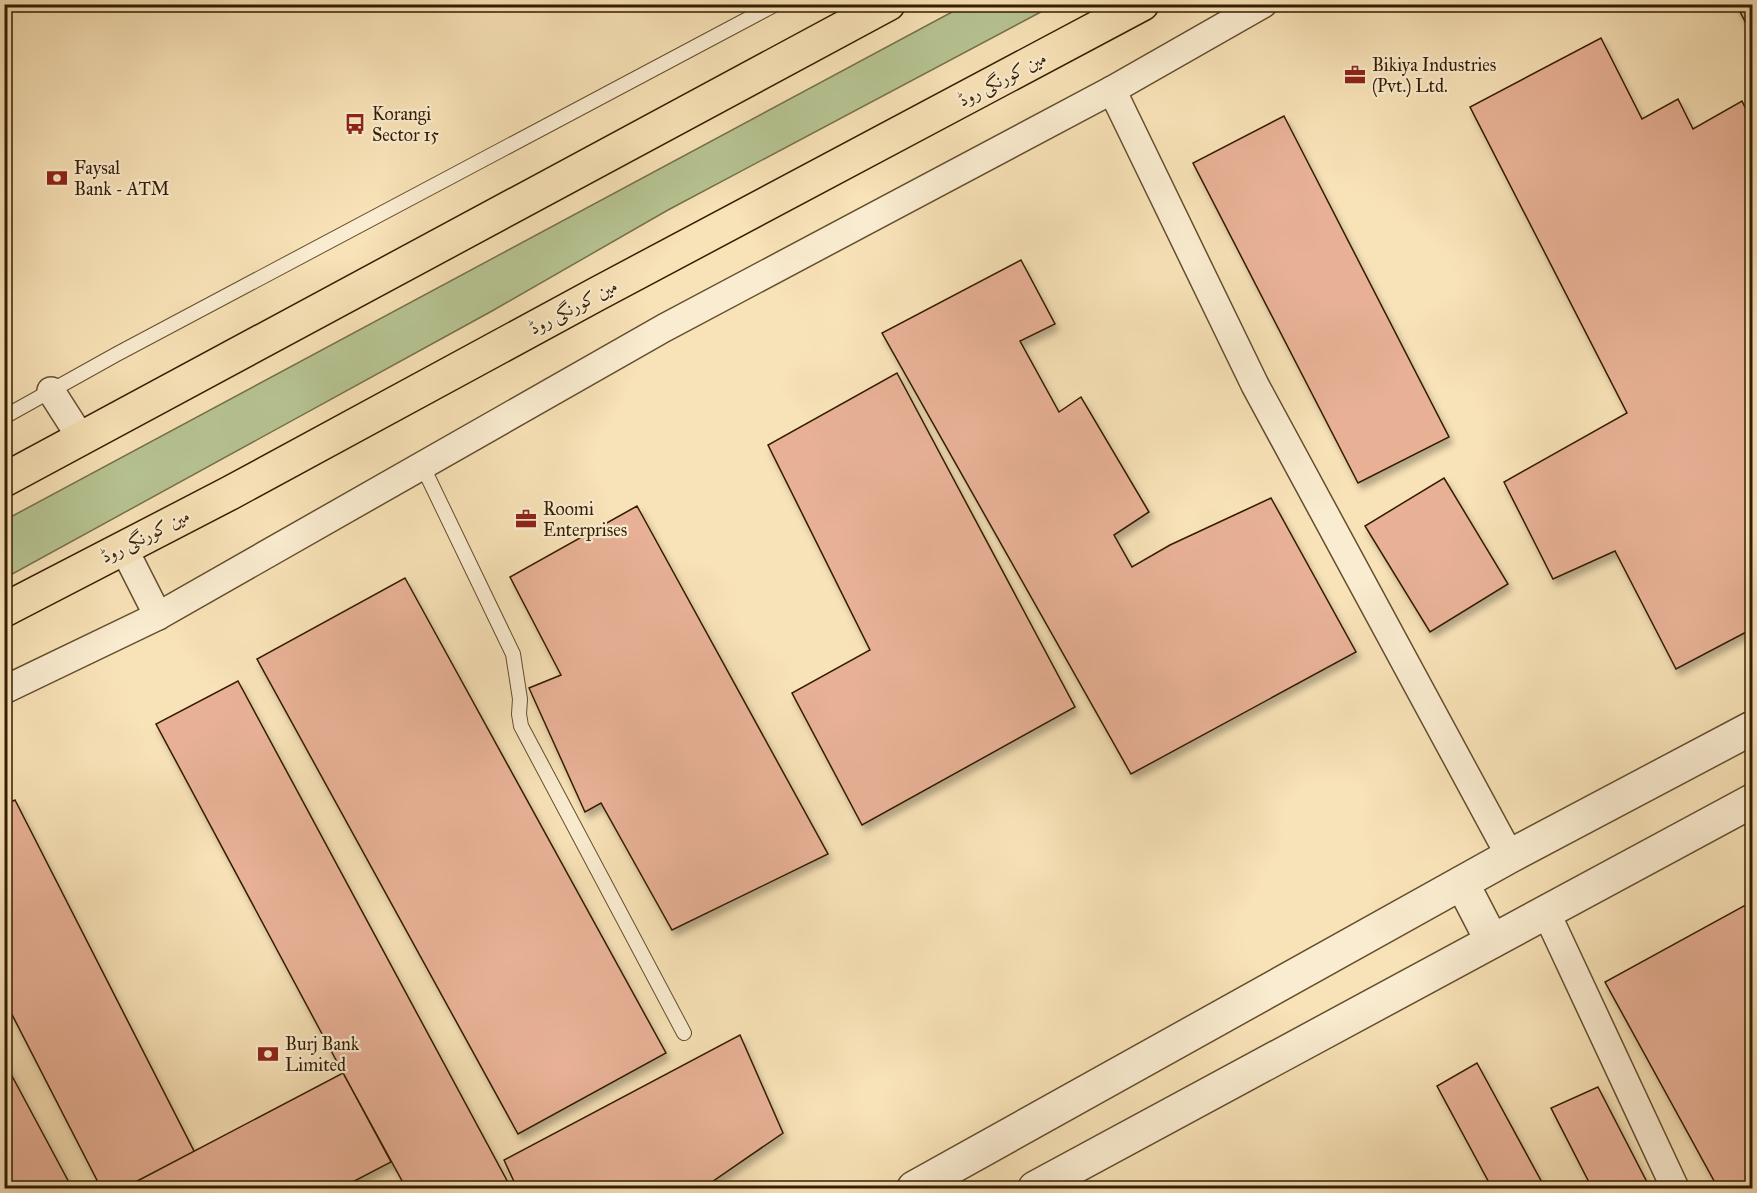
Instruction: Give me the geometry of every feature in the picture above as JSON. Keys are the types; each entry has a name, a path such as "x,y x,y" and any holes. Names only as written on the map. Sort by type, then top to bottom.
{"main road":[{"path":"4,480 888,4"},
{"name":"مین کورنگی روڈ","path":"4,610 230,493 595,295 1142,4"}],"street":[{"path":"4,690 158,616 664,328 1112,90 1263,4"},
{"path":"1112,90 1255,385 1510,856"},
{"path":"51,391 81,438"},
{"path":"123,547 158,616"},
{"path":"914,1188 1510,856 1752,728"},
{"path":"1035,1188 1752,801"},
{"path":"1462,883 1492,941"},
{"path":"1546,912 1676,1188"}],"lane":[{"path":"4,417 117,354 776,4"},
{"path":"423,467 513,654 519,691 521,726 684,1033"}],"green space":[{"path":"965,5 1054,5 668,210 492,311 5,578 5,520"}],"building":[{"path":"1736,4 1752,4 1752,35"},
{"path":"1601,38 1642,119 1678,99 1693,129 1742,101 1752,122 1752,629 1676,669 1615,551 1553,579 1504,482 1627,413 1470,107"},
{"path":"1284,116 1449,437 1358,483 1193,163"},
{"path":"1021,260 1055,324 1020,341 1059,412 1081,397 1149,512 1114,535 1132,567 1170,545 1271,498 1356,652 1131,774 882,333"},
{"path":"897,373 1075,707 862,825 792,693 870,650 768,445"},
{"path":"1444,478 1508,584 1430,632 1365,526"},
{"path":"637,506 828,854 672,930 601,803 585,812 529,688 561,675 510,577"},
{"path":"405,578 666,1053 518,1134 257,659"},
{"path":"238,681 511,1188 406,1188 343,1073 156,724"},
{"path":"15,800 195,1153 125,1188 101,1188 4,999 4,805"},
{"path":"1751,902 1752,1188 1718,1188 1605,982"},
{"path":"740,1035 783,1133 703,1188 517,1188 504,1160"},
{"path":"4,1061 72,1188 4,1188"},
{"path":"1477,1063 1545,1188 1492,1188 1437,1086"},
{"path":"343,1073 391,1162 341,1188 124,1188"},
{"path":"1598,1087 1650,1188 1592,1188 1551,1108"}],"place":[{"name":"Bikiya Industries (Pvt.) Ltd.","path":"1355,75"},
{"name":"Korangi Sector 15","path":"355,124"},
{"name":"Faysal Bank - ATM","path":"57,178"},
{"name":"Roomi Enterprises","path":"526,519"},
{"name":"Burj Bank Limited","path":"268,1054"}]}
